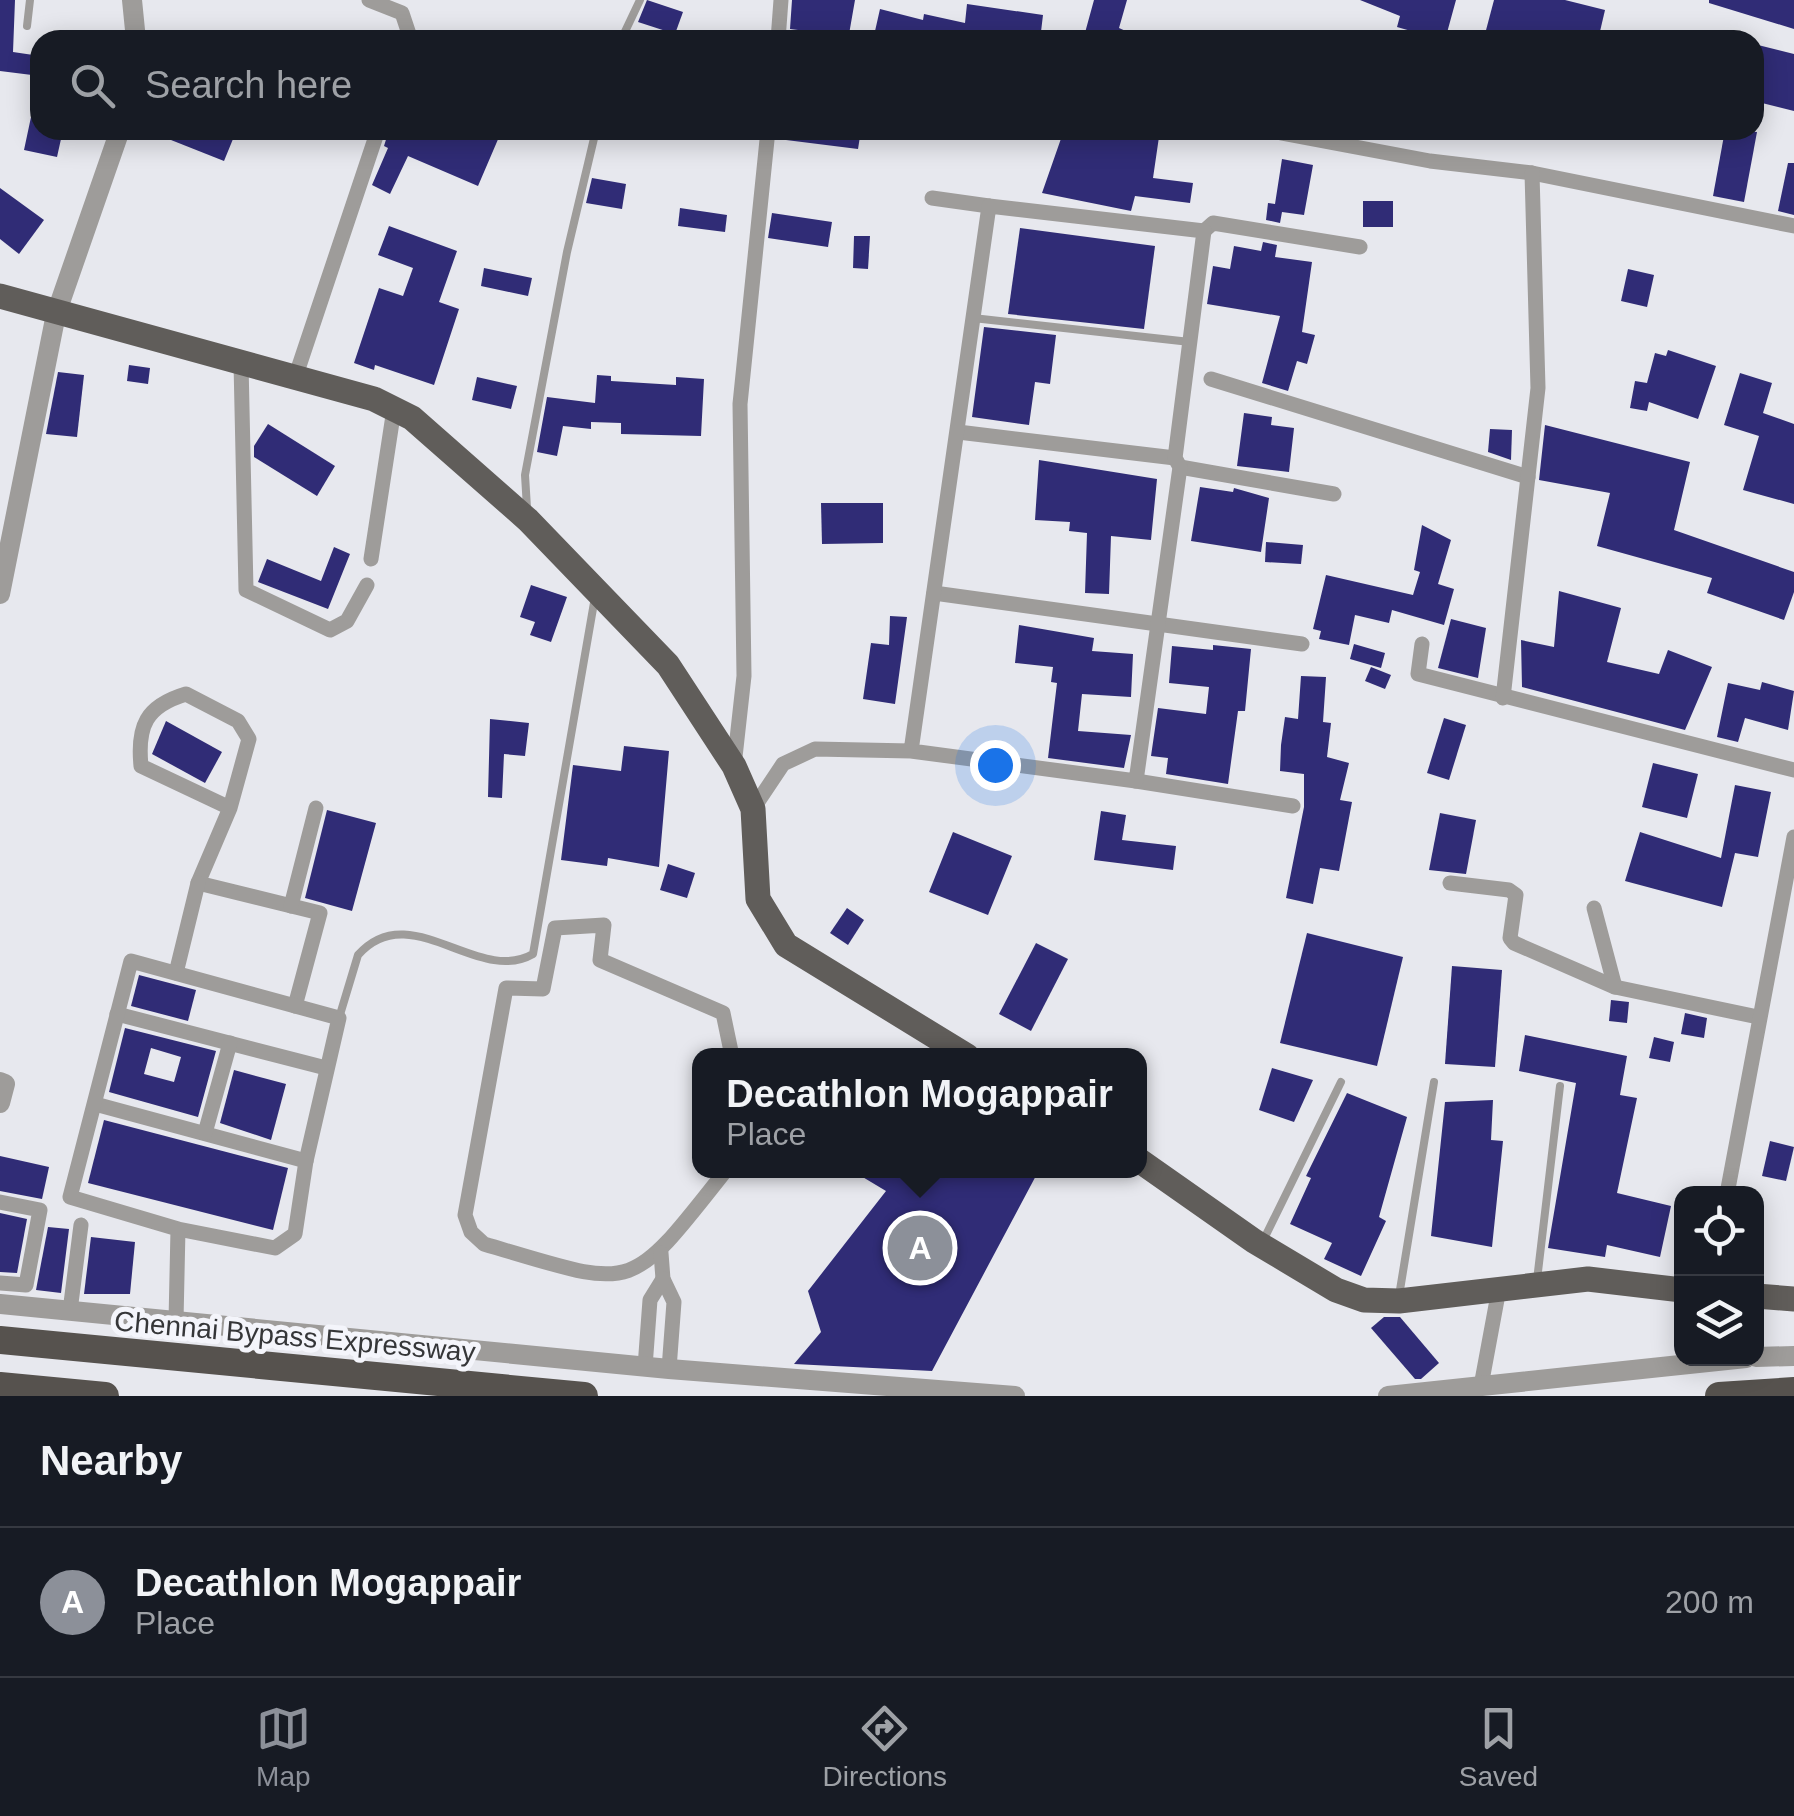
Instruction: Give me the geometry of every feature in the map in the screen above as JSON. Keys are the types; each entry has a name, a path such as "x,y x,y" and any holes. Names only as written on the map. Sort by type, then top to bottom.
{"highway":[{"name":"Chennai Bypass Expressway","path":"7,1341 584,1396"},
{"path":"6,1386 105,1396"},
{"path":"1719,1396 1794,1391"}],"main road":[{"path":"0,296 374,399 412,418 528,520 668,665 734,766 753,809 758,900 786,945 955,1048"},
{"path":"1147,1165 1261,1245 1336,1290 1364,1300 1398,1301 1588,1279 1674,1289"},
{"path":"1764,1297 1794,1299"}],"street":[{"path":"132,0 135,30"},
{"path":"369,0 402,13 408,30"},
{"path":"778,30 780,0"},
{"path":"0,594 56,314 117,140"},
{"path":"295,378 375,140"},
{"path":"734,766 744,676 740,404 767,140"},
{"path":"1315,140 1430,161 1532,173 1794,226"},
{"path":"1503,698 1538,388 1532,173"},
{"path":"932,198 1204,231"},
{"path":"911,751 988,206"},
{"path":"1136,782 1204,231 1214,223 1360,247"},
{"path":"241,364 246,590 330,630 347,622 367,584"},
{"path":"1211,379 1528,476"},
{"path":"371,559 394,409"},
{"path":"958,432 1178,462 1334,494"},
{"path":"934,593 1302,644"},
{"path":"1422,644 1418,674 1794,770"},
{"path":"176,973 198,884 230,808 249,739 238,721 186,694 165,700 147,714 138,740 141,766 230,808"},
{"path":"753,809 783,764 815,749 911,751 1294,806"},
{"path":"291,906 316,808"},
{"path":"1727,1186 1794,837"},
{"path":"1450,883 1509,890 1516,895 1510,938 1514,943 1615,987 1758,1017"},
{"path":"198,884 320,912 295,1006"},
{"path":"1594,908 1615,987"},
{"path":"720,1178 661,1252 631,1273 598,1278 484,1244 470,1232 465,1216 506,988 542,989 555,928 604,925 600,960 722,1013 730,1048"},
{"path":"130,961 339,1018 306,1161 295,1234 286,1244 276,1248 178,1229 70,1197 130,961"},
{"path":"117,1014 326,1068"},
{"path":"205,1132 230,1043"},
{"path":"0,1082 4,1084 0,1103"},
{"path":"95,1104 306,1161"},
{"path":"0,1202 40,1210 26,1286 0,1283"},
{"path":"70,1311 81,1225"},
{"path":"176,1321 178,1229"},
{"path":"661,1252 663,1280 674,1302 669,1369"},
{"path":"645,1366 650,1300 663,1280"},
{"path":"1482,1386 1499,1288"},
{"path":"0,1304 669,1369 1015,1396"},
{"path":"1764,1357 1794,1356"},
{"path":"1388,1396 1674,1366"}],"lane":[{"path":"27,26 30,0"},
{"path":"626,30 640,0"},
{"path":"528,520 524,475 567,252 594,140"},
{"path":"974,318 1190,342"},
{"path":"339,1018 358,956 385,938 407,934 483,956 522,961 533,954 596,591"},
{"path":"1261,1245 1341,1082"},
{"path":"1398,1301 1434,1082"},
{"path":"1536,1285 1560,1086"}],"building":[{"path":"0,0 15,0 13,52 30,55 30,75 0,71"},
{"path":"647,0 683,12 676,30 638,22"},
{"path":"792,0 855,0 850,30 790,29"},
{"path":"1094,0 1127,0 1119,28 1124,30 1086,30"},
{"path":"1360,0 1456,0 1448,30 1397,27 1400,16"},
{"path":"1494,0 1565,0 1605,10 1600,30 1486,30"},
{"path":"1794,0 1794,29 1709,3"},
{"path":"967,4 1043,15 1041,30 875,30 880,9 923,20 924,14 965,23"},
{"path":"1764,46 1794,54 1794,111 1764,104"},
{"path":"30,122 30,140 61,140 57,157 24,150"},
{"path":"171,140 233,140 224,161"},
{"path":"386,140 498,140 478,186 408,156 390,194 372,185 388,148 384,146"},
{"path":"786,140 859,140 858,149"},
{"path":"1061,140 1159,140 1153,178 1193,183 1190,203 1135,196 1131,211 1042,193"},
{"path":"1723,140 1756,140 1744,202 1713,196"},
{"path":"1282,159 1313,165 1304,215 1282,212 1280,223 1266,220 1268,203 1275,204"},
{"path":"1788,163 1794,163 1794,215 1778,211"},
{"path":"592,178 626,184 622,209 586,203"},
{"path":"0,188 44,220 19,254 0,239"},
{"path":"1363,201 1393,201 1393,227 1363,227"},
{"path":"680,208 727,215 725,232 678,226"},
{"path":"772,213 832,222 828,247 768,238"},
{"path":"389,226 457,251 439,302 459,309 434,385 375,365 374,370 354,363 379,288 403,296 413,268 378,255"},
{"path":"1020,228 1155,246 1144,329 1008,314"},
{"path":"854,236 870,236 868,269 853,268"},
{"path":"1263,242 1277,245 1275,257 1312,262 1302,332 1315,335 1307,364 1297,361 1288,391 1262,383 1280,316 1207,304 1213,266 1230,269 1234,246 1261,251"},
{"path":"484,268 532,278 528,296 481,286"},
{"path":"1628,269 1654,275 1647,307 1621,301"},
{"path":"984,327 1056,335 1050,384 1035,382 1029,425 972,417"},
{"path":"1668,350 1716,366 1698,419 1649,402 1647,411 1630,408 1635,381 1647,383 1655,353 1666,356"},
{"path":"129,365 150,368 148,384 127,381"},
{"path":"58,372 84,375 77,437 46,434"},
{"path":"1740,373 1772,383 1763,413 1794,424 1794,504 1743,490 1759,436 1724,425"},
{"path":"597,375 611,376 611,381 676,385 676,377 704,379 701,436 621,434 621,423 591,422 591,429 563,426 557,456 537,452 547,397 595,403"},
{"path":"477,377 517,386 511,409 472,400"},
{"path":"1244,413 1272,417 1271,425 1294,428 1289,472 1237,466"},
{"path":"268,424 335,466 317,496 254,457 254,446"},
{"path":"1545,425 1690,462 1674,530 1794,572 1794,592 1784,620 1707,593 1712,578 1597,546 1610,493 1539,480"},
{"path":"1490,429 1512,430 1511,460 1488,452"},
{"path":"1039,460 1157,479 1151,540 1111,536 1109,594 1085,593 1087,533 1069,531 1070,522 1035,520"},
{"path":"1200,487 1233,492 1234,488 1269,498 1261,552 1191,541"},
{"path":"821,503 883,503 883,543 822,544"},
{"path":"1422,525 1451,540 1438,584 1454,589 1444,625 1392,610 1389,623 1355,615 1349,645 1319,639 1321,631 1313,629 1326,575 1413,595 1420,572 1414,570"},
{"path":"1266,542 1303,545 1301,564 1265,562"},
{"path":"334,547 350,554 328,609 258,582 267,559 321,581"},
{"path":"531,585 567,597 551,642 530,635 535,622 520,617"},
{"path":"1559,591 1621,608 1607,662 1659,674 1668,650 1712,667 1685,730 1522,687 1521,640 1554,647"},
{"path":"890,616 907,617 895,704 863,699 871,643 889,645"},
{"path":"1451,619 1486,628 1478,678 1438,668"},
{"path":"1019,625 1094,638 1092,651 1133,654 1131,697 1082,694 1078,731 1131,735 1124,768 1048,758 1057,683 1051,682 1053,667 1015,663"},
{"path":"1354,644 1385,653 1381,668 1350,659"},
{"path":"1213,645 1251,649 1245,711 1238,711 1228,784 1166,774 1168,758 1151,756 1158,708 1206,714 1209,687 1169,683 1172,646 1213,650"},
{"path":"1371,667 1391,675 1385,689 1365,681"},
{"path":"1301,676 1326,677 1323,722 1331,723 1327,757 1349,763 1340,800 1352,802 1339,871 1320,868 1313,904 1286,898 1304,807 1304,774 1280,771 1281,745 1285,717 1298,719"},
{"path":"1762,682 1794,691 1788,730 1745,718 1738,742 1717,737 1728,683 1760,690"},
{"path":"1444,718 1466,725 1449,780 1427,773"},
{"path":"490,719 529,723 525,756 504,754 502,798 488,797"},
{"path":"166,721 222,752 205,783 152,754"},
{"path":"624,746 669,751 659,867 608,858 607,866 561,860 573,765 621,771"},
{"path":"1653,763 1698,774 1687,818 1642,807"},
{"path":"1735,785 1771,792 1758,857 1735,853 1722,907 1625,881 1640,832 1721,858"},
{"path":"327,810 376,823 352,911 305,898"},
{"path":"1101,811 1126,815 1122,840 1176,846 1173,870 1094,860"},
{"path":"1440,813 1476,820 1466,874 1429,870"},
{"path":"953,832 1012,856 988,915 929,892"},
{"path":"668,864 695,873 687,898 660,890"},
{"path":"847,908 864,920 848,945 830,933"},
{"path":"1307,933 1403,957 1377,1066 1280,1043"},
{"path":"1036,943 1068,959 1031,1031 999,1014"},
{"path":"1452,966 1502,970 1495,1067 1445,1064"},
{"path":"139,975 196,990 188,1021 131,1006"},
{"path":"1611,1000 1629,1002 1627,1023 1609,1021"},
{"path":"1685,1013 1707,1018 1704,1038 1681,1034"},
{"path":"125,1028 216,1051 198,1117 109,1092","holes":["151,1048 181,1057 174,1082 144,1074"]},
{"path":"1525,1035 1627,1056 1620,1095 1637,1098 1617,1193 1671,1206 1660,1257 1607,1245 1605,1257 1548,1248 1576,1083 1519,1071"},
{"path":"1654,1037 1674,1042 1670,1062 1649,1058"},
{"path":"1272,1068 1313,1080 1294,1122 1259,1110"},
{"path":"234,1070 286,1084 271,1140 220,1123"},
{"path":"1347,1093 1407,1117 1379,1217 1386,1221 1361,1276 1324,1259 1332,1243 1290,1224 1311,1178 1306,1176"},
{"path":"1493,1100 1491,1140 1503,1141 1492,1247 1431,1236 1445,1102"},
{"path":"104,1120 288,1168 273,1230 88,1183"},
{"path":"1770,1141 1794,1147 1786,1181 1762,1176"},
{"path":"0,1156 49,1167 42,1199 0,1191"},
{"path":"864,1178 1035,1178 932,1371 794,1364 821,1332 808,1291 886,1191"},
{"path":"0,1213 27,1219 17,1273 0,1272"},
{"path":"48,1227 69,1229 61,1293 36,1290"},
{"path":"91,1237 135,1242 130,1294 84,1294"},
{"path":"1384,1317 1400,1317 1439,1363 1421,1379 1415,1379 1371,1328"}],"place":[{"name":"Decathlon Mogappair","path":"920,1248"}]}
